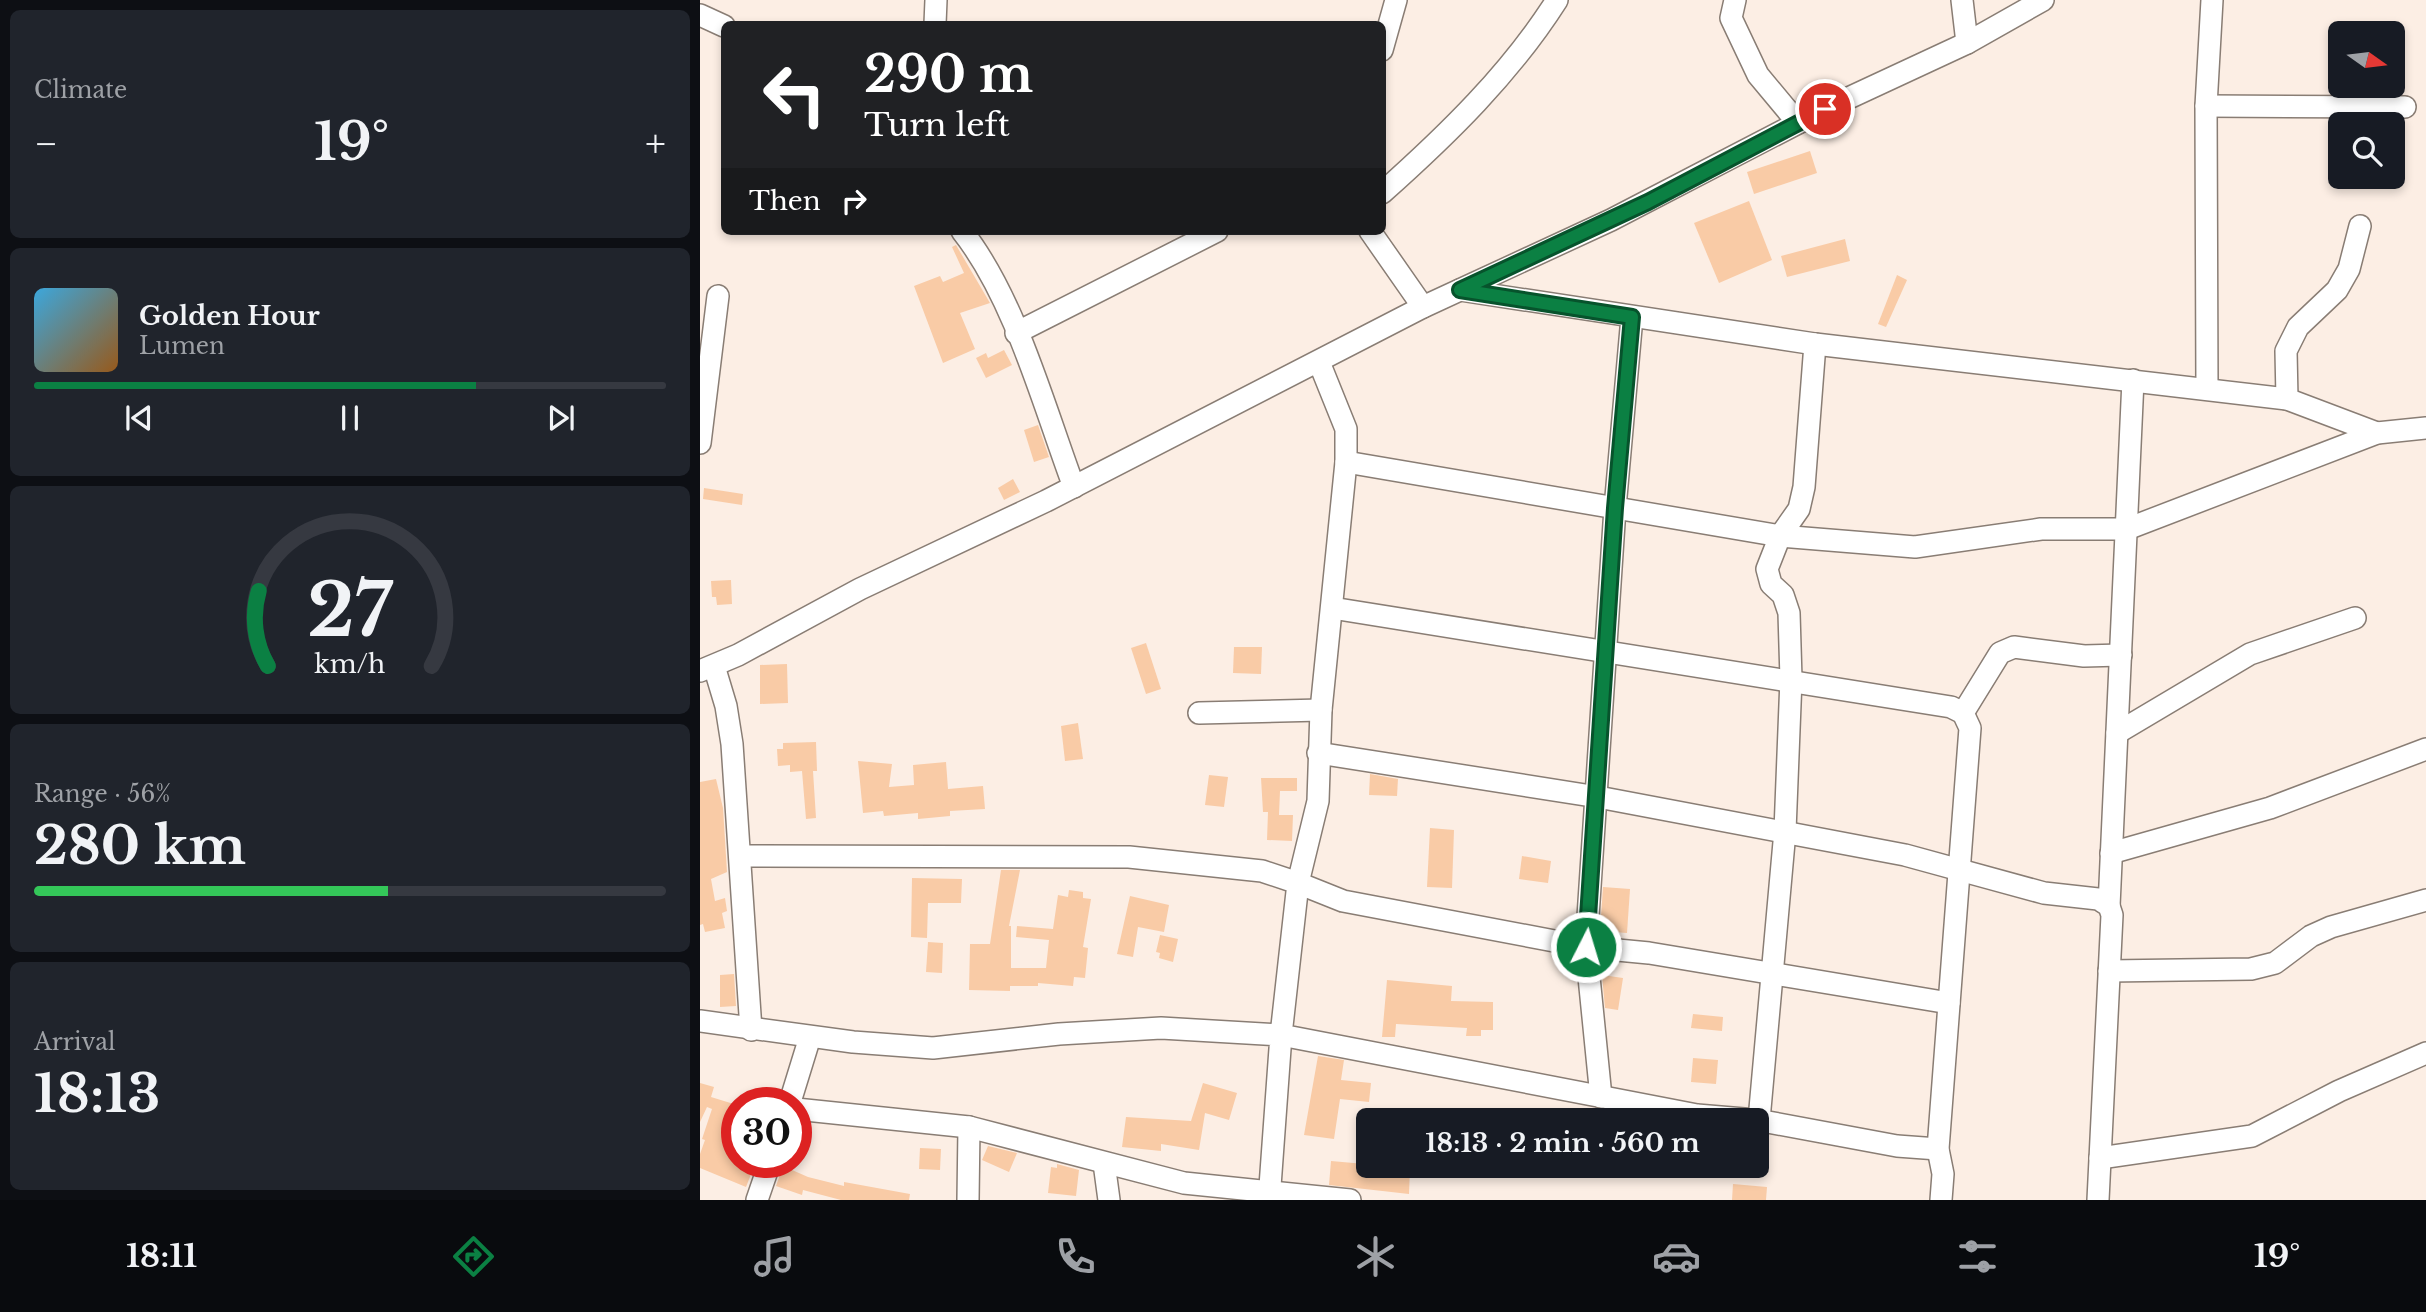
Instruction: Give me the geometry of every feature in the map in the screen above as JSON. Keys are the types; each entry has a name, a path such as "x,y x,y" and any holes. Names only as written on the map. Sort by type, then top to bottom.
{"street":[{"path":"935,21 936,0"},
{"path":"1386,36 1396,0"},
{"path":"1386,189 1440,141 1528,45 1557,0"},
{"path":"1735,0 1731,18 1758,75 1798,122"},
{"path":"1962,0 1968,43"},
{"path":"751,1030 732,744 726,706 707,668 860,589 1074,487 1423,307 1611,220 1798,122 1968,43 2043,0"},
{"path":"2207,389 2206,106 2212,0"},
{"path":"700,15 721,25"},
{"path":"2206,106 2405,107"},
{"path":"2287,399 2286,351 2298,327 2337,290 2349,269 2360,226"},
{"path":"965,235 981,254 1016,333 1074,487"},
{"path":"1016,333 1209,235"},
{"path":"1373,235 1423,307"},
{"path":"1460,290 1815,344 2287,399 2377,433"},
{"path":"700,443 718,296"},
{"path":"1601,1097 1586,947 1615,508 1632,317"},
{"path":"1758,1108 1785,831 1791,679 1789,613 1783,595 1771,584 1767,569 1780,536 1798,509 1804,487 1815,344"},
{"path":"1269,1195 1281,1035 1297,883 1316,817 1321,710 1346,461 1346,429 1319,362"},
{"path":"2098,1200 2133,380"},
{"path":"1346,461 1780,536 1915,547 2041,529 2127,528 2377,433 2426,428"},
{"path":"1332,608 1791,679 1951,707 1963,713 1970,728 1937,1149 1943,1174 1941,1200"},
{"path":"2117,733 2250,654 2355,618"},
{"path":"1963,713 2000,653 2014,647 2084,656 2121,655"},
{"path":"1199,713 1321,710"},
{"path":"2111,853 2270,808 2426,749"},
{"path":"1318,753 1598,797 1785,831 1905,855 2045,893 2098,899 2109,906"},
{"path":"740,856 1129,857 1253,869 1343,901 1586,947 1649,953 1949,1003"},
{"path":"2109,971 2250,969 2275,963 2311,936 2331,927 2426,901"},
{"path":"700,1021 810,1037 933,1048 1059,1034 1161,1028 1281,1035 1660,1108"},
{"path":"795,1087 810,1037"},
{"path":"2100,1158 2252,1136 2339,1090 2426,1053"},
{"path":"812,1111 969,1127 1184,1183 1269,1195 1350,1200"},
{"path":"1769,1122 1897,1146 1937,1149"},
{"path":"968,1200 969,1127"},
{"path":"1104,1164 1109,1200"},
{"path":"757,1200 765,1178"}],"building":[{"path":"1810,151 1817,173 1754,194 1747,172"},
{"path":"1749,201 1772,260 1719,283 1694,223"},
{"path":"1845,239 1850,261 1787,277 1781,256"},
{"path":"956,245 990,303 960,313 975,349 943,363 914,286 940,276 943,282 964,273 952,247"},
{"path":"1897,275 1907,280 1886,327 1878,324"},
{"path":"1004,350 1012,365 986,378 976,358 986,353 988,358"},
{"path":"1038,425 1049,457 1034,462 1024,430"},
{"path":"1013,479 1020,492 1004,500 998,488"},
{"path":"704,488 743,494 742,505 703,499"},
{"path":"731,580 732,604 717,605 716,597 712,597 711,581"},
{"path":"1146,643 1161,689 1146,694 1131,648"},
{"path":"1234,647 1262,647 1261,674 1233,673"},
{"path":"787,664 788,703 760,704 760,665"},
{"path":"1078,723 1083,759 1065,761 1061,726"},
{"path":"816,742 817,771 813,771 816,818 806,819 802,771 790,772 790,765 778,766 777,749 783,749 783,743"},
{"path":"858,761 892,764 889,787 914,785 913,765 946,762 948,789 983,786 985,809 950,811 950,816 918,819 918,813 884,816 883,811 863,813"},
{"path":"1370,774 1398,779 1397,796 1369,795"},
{"path":"1209,775 1228,777 1224,807 1205,805"},
{"path":"1261,778 1297,778 1297,791 1280,791 1279,815 1293,815 1292,841 1267,840 1268,812 1263,812"},
{"path":"716,779 723,808 727,872 711,879 715,901 725,898 727,911 722,913 725,928 705,932 703,924 700,925 700,782"},
{"path":"1430,828 1454,830 1452,888 1427,887"},
{"path":"1522,856 1551,861 1548,883 1519,879"},
{"path":"1001,870 1020,870 1009,926 1011,968 1046,968 1049,940 1016,937 1017,926 1053,929 1058,895 1068,897 1069,890 1083,892 1083,898 1091,899 1083,947 1088,948 1085,978 1074,977 1073,986 1038,983 1038,986 1010,986 1010,991 969,990 970,944 990,944"},
{"path":"912,878 962,879 961,903 928,903 927,938 911,937"},
{"path":"1603,887 1630,889 1627,933 1600,931"},
{"path":"1130,896 1169,905 1164,932 1138,927 1133,957 1117,954"},
{"path":"1160,935 1178,939 1173,962 1159,958 1160,953 1156,952"},
{"path":"928,942 943,943 942,973 926,972"},
{"path":"734,974 736,1006 720,1007 720,975"},
{"path":"1602,975 1623,978 1618,1010 1605,1008"},
{"path":"1387,980 1452,986 1451,1001 1493,1002 1493,1030 1481,1030 1481,1036 1466,1036 1467,1028 1396,1024 1395,1037 1382,1037"},
{"path":"1693,1014 1723,1017 1722,1031 1691,1028"},
{"path":"1318,1056 1344,1060 1341,1080 1371,1083 1369,1102 1340,1099 1334,1139 1304,1135"},
{"path":"1693,1058 1718,1060 1716,1084 1691,1082"},
{"path":"700,1083 714,1087 711,1097 721,1100 721,1177 700,1168 700,1154 705,1140 702,1139 712,1109 707,1107 700,1122"},
{"path":"1203,1083 1237,1093 1229,1120 1205,1113 1199,1150 1161,1144 1161,1151 1122,1147 1126,1117 1191,1121"},
{"path":"988,1146 1017,1153 1009,1172 982,1160"},
{"path":"920,1148 941,1149 940,1170 919,1169"},
{"path":"1331,1161 1356,1163 1356,1178 1410,1178 1409,1194 1329,1185"},
{"path":"1057,1164 1079,1170 1076,1196 1048,1193 1051,1167 1057,1168"},
{"path":"724,1178 750,1178 746,1187"},
{"path":"779,1178 812,1178 844,1186 844,1182 910,1194 909,1200 841,1200 803,1190 802,1195 776,1186"},
{"path":"1733,1184 1767,1187 1766,1200 1732,1200"}],"route":[{"path":"1586,947 1615,508 1632,317 1460,290 1648,202 1825,109"}]}
